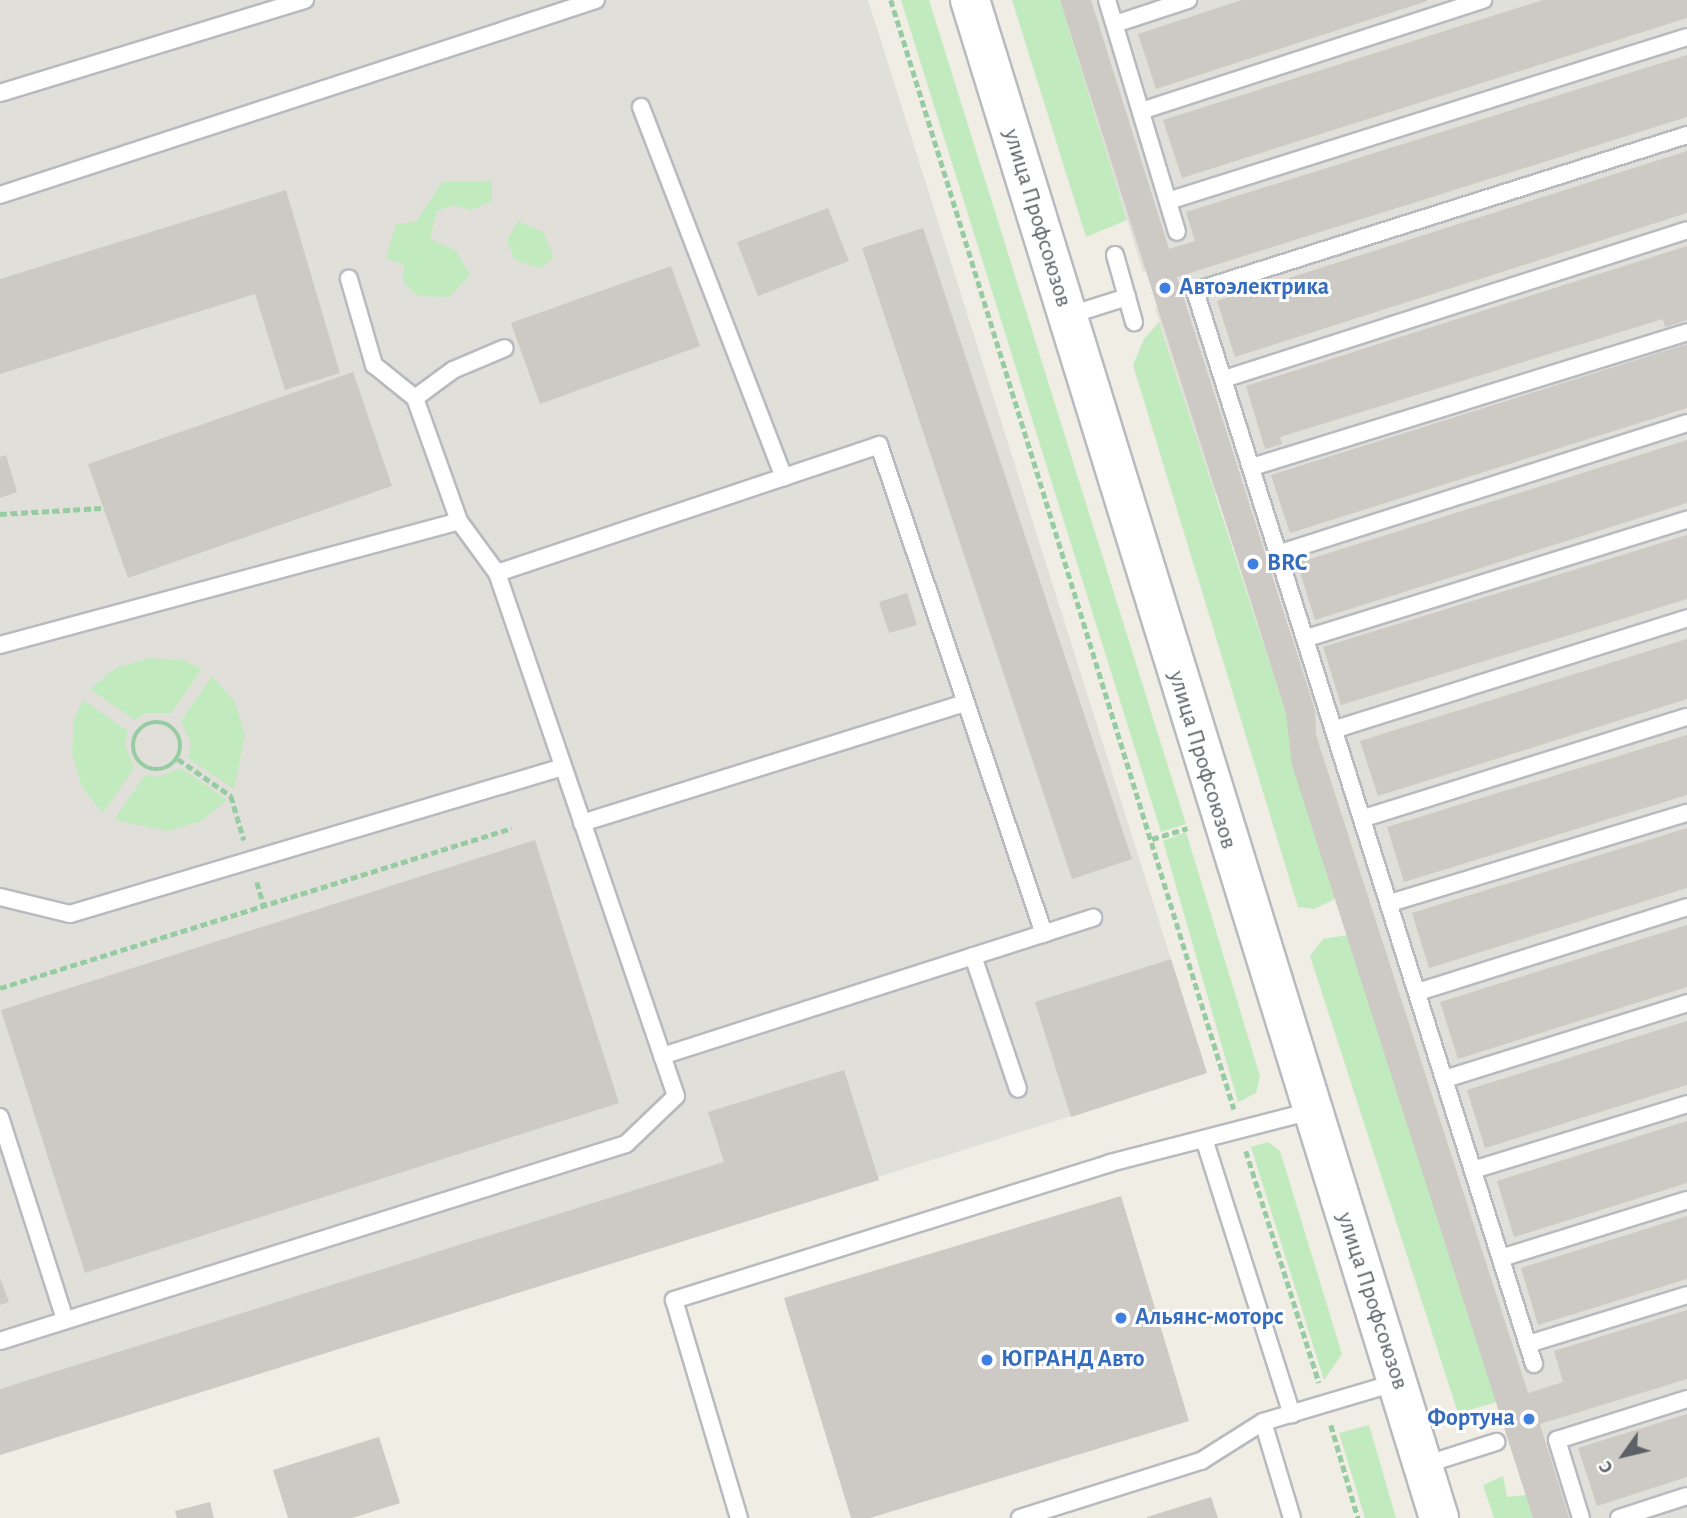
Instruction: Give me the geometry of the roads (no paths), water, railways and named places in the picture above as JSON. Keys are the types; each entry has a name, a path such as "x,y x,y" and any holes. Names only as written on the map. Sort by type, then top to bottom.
{"main road":[{"name":"улица Профсоюзов","path":"970,0 1311,1111 1439,1518"}],"lane":[{"path":"0,93 305,0"},
{"path":"0,195 596,0"},
{"path":"1107,0 1177,232"},
{"path":"1115,24 1188,0"},
{"path":"1141,111 1483,0"},
{"path":"1168,201 1687,37"},
{"path":"641,107 784,477"},
{"path":"1534,1364 1336,729 1195,291 1687,135"},
{"path":"1224,379 1687,230"},
{"path":"1115,255 1134,322"},
{"path":"0,1341 626,1144 676,1096 497,573 460,521 415,398 374,365 349,279"},
{"path":"1067,316 1127,297"},
{"path":"1252,467 1687,332"},
{"path":"415,398 453,370 505,348"},
{"path":"1280,553 1687,423"},
{"path":"497,573 879,445 1044,934"},
{"path":"1307,638 1687,520"},
{"path":"0,645 460,521"},
{"path":"1336,729 1687,618"},
{"path":"582,823 966,703"},
{"path":"1364,818 1687,717"},
{"path":"0,897 70,914 563,767"},
{"path":"1390,903 1687,813"},
{"path":"1418,992 1687,907"},
{"path":"662,1056 1093,918"},
{"path":"973,956 1018,1089"},
{"path":"1445,1079 1687,1003"},
{"path":"1473,1170 1687,1104"},
{"path":"739,1518 674,1300 1110,1163 1205,1142 1311,1111"},
{"path":"0,1117 65,1319"},
{"path":"1205,1142 1292,1414"},
{"path":"1501,1258 1687,1200"},
{"path":"1528,1344 1687,1294"},
{"path":"1020,1518 1201,1461 1264,1422 1398,1382"},
{"path":"1581,1518 1557,1440 1687,1399"},
{"path":"1264,1422 1292,1518"},
{"path":"1424,1465 1496,1442"},
{"path":"1619,1518 1687,1496"}],"place":[{"name":"Автоэлектрика","path":"1165,288"},
{"name":"BRC","path":"1253,564"},
{"name":"Альянс-моторс","path":"1121,1318"},
{"name":"ЮГРАНД Авто","path":"987,1360"},
{"name":"Фортуна","path":"1529,1419"}]}
